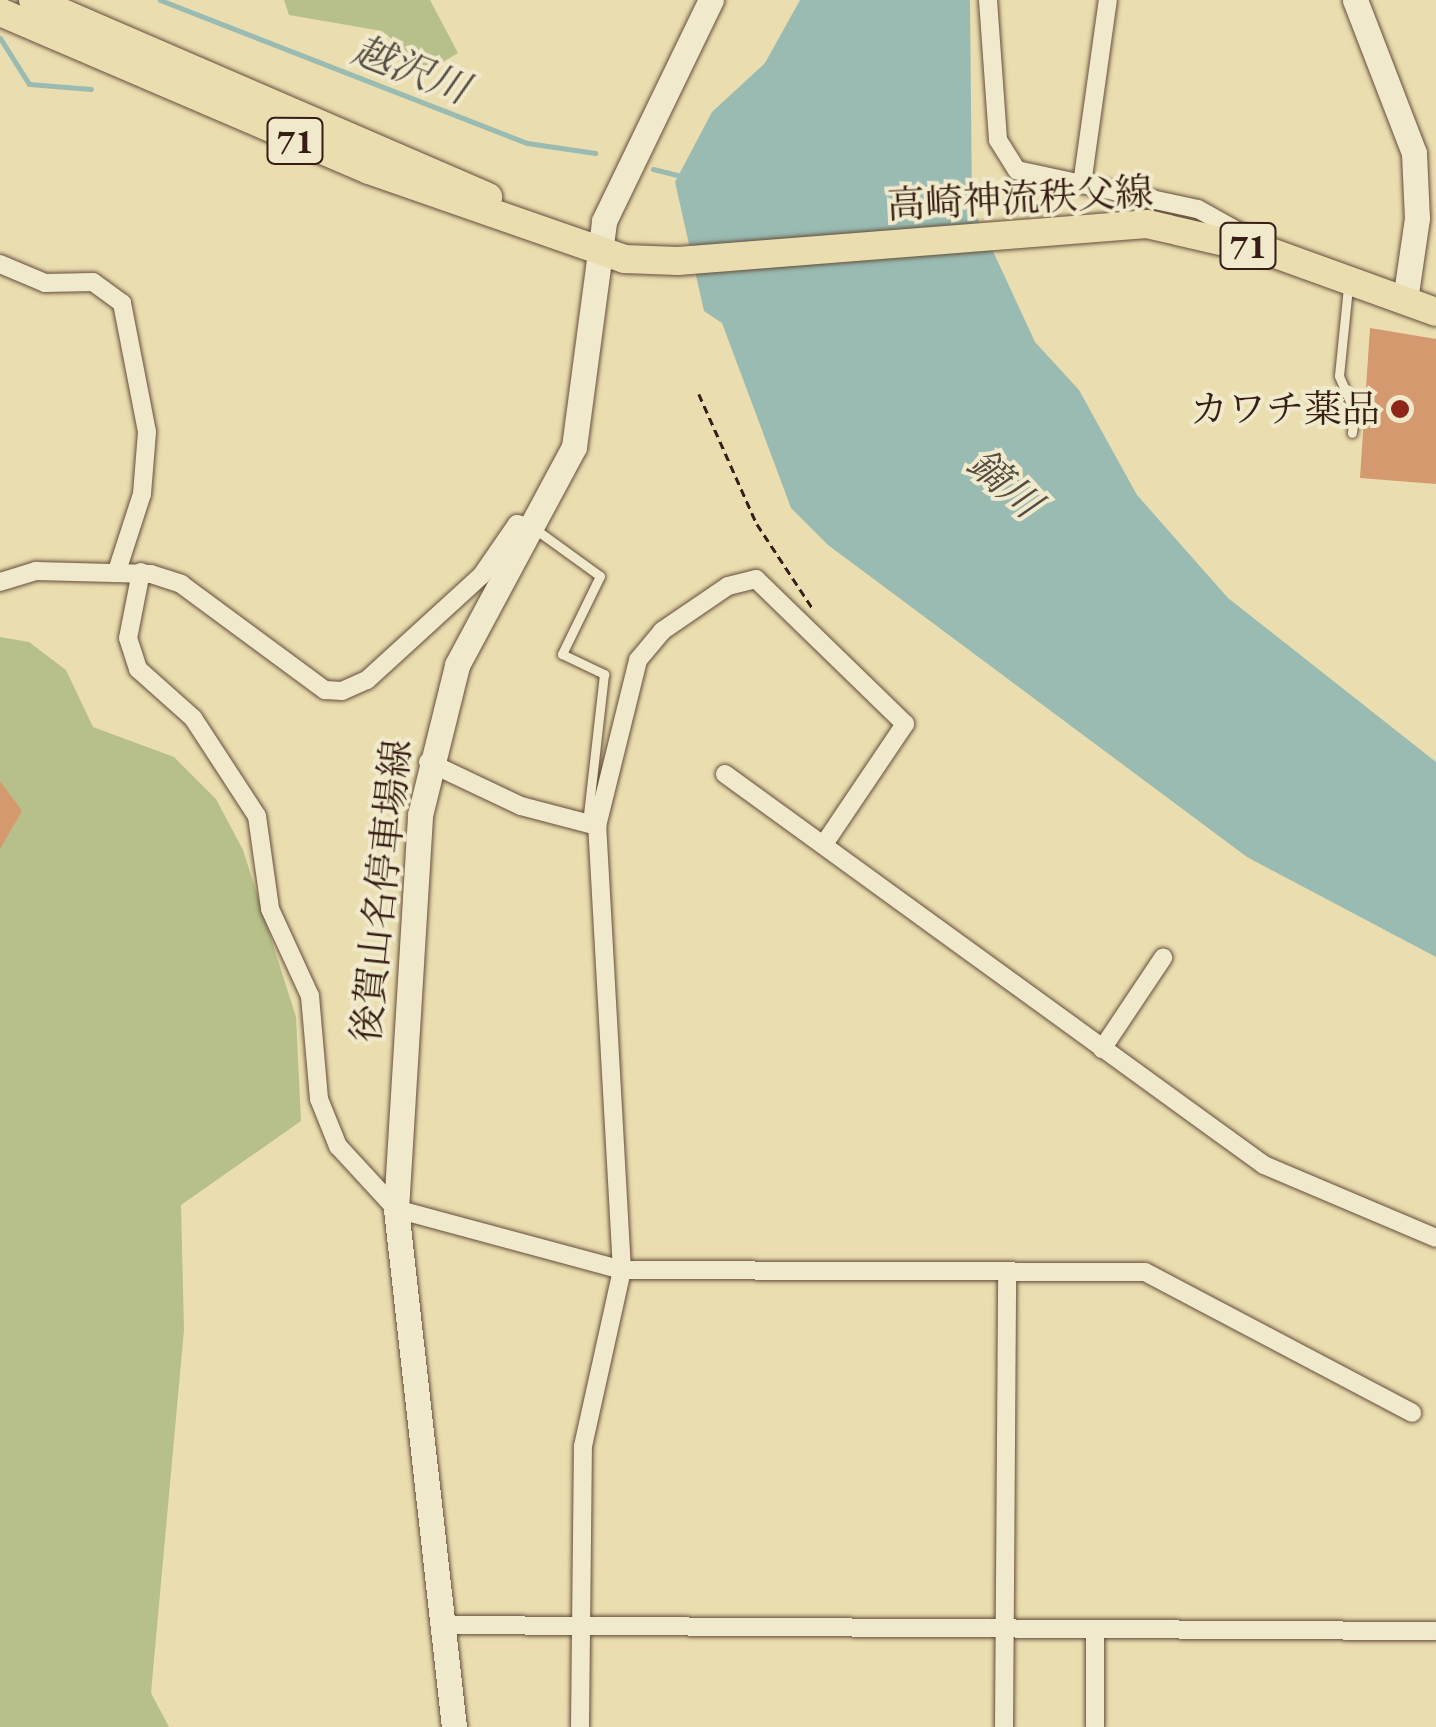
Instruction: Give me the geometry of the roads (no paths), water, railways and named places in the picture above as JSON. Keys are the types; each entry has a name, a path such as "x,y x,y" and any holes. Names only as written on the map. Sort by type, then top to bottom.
{"main road":[{"name":"高崎神流秩父線","path":"33,0 598,250"},
{"name":"後賀山名停車場線","path":"454,1727 396,1209 405,988 428,762 457,665 535,530 578,432 598,250 623,174 712,0"},
{"path":"1355,0 1414,152 1417,218 1405,300"},
{"name":"高崎神流秩父線","path":"0,12 255,124 598,250 678,262 1050,227 1166,226 1273,253 1436,312"}],"street":[{"path":"988,0 998,140 1026,175 1082,184 1218,217 1273,253"},
{"path":"1082,184 1108,0"},
{"path":"0,264 45,283 110,288 132,330 147,432 142,494 117,571"},
{"path":"0,582 36,572 117,571 140,572 180,584 326,690 342,691 367,680 480,576 517,524 535,530"},
{"path":"140,572 128,638 138,669 193,718 257,816 270,909 310,996 324,1112 338,1146 396,1209 622,1270 1145,1272 1412,1413"},
{"path":"580,1727 583,1446 602,1332 622,1270 592,825 638,660 695,606 756,579 904,724 824,844"},
{"path":"428,762 521,806 592,825"},
{"path":"725,774 1286,1179 1436,1238"},
{"path":"1102,1049 1163,958"},
{"path":"1004,1727 1007,1272"},
{"path":"442,1625 1004,1632 1436,1631"},
{"path":"1095,1632 1095,1727"}],"lane":[{"path":"1350,279 1339,376 1355,413 1352,433"},
{"path":"535,530 600,576 562,654 604,674 592,825"}],"water":[{"name":"鏑川","path":"800,0 970,0 972,206 1035,342 1079,390 1137,495 1228,598 1436,762 1436,957 1247,857 828,545 791,508 722,323 704,311 675,182 712,112 765,63"}],"waterway":[{"name":"越沢川","path":"160,0 527,143 595,153"},
{"name":"越沢川","path":"0,38 29,84 91,89"},
{"name":"越沢川","path":"653,169 684,177"}],"place":[{"name":"カワチ薬品","path":"1400,409"}]}
